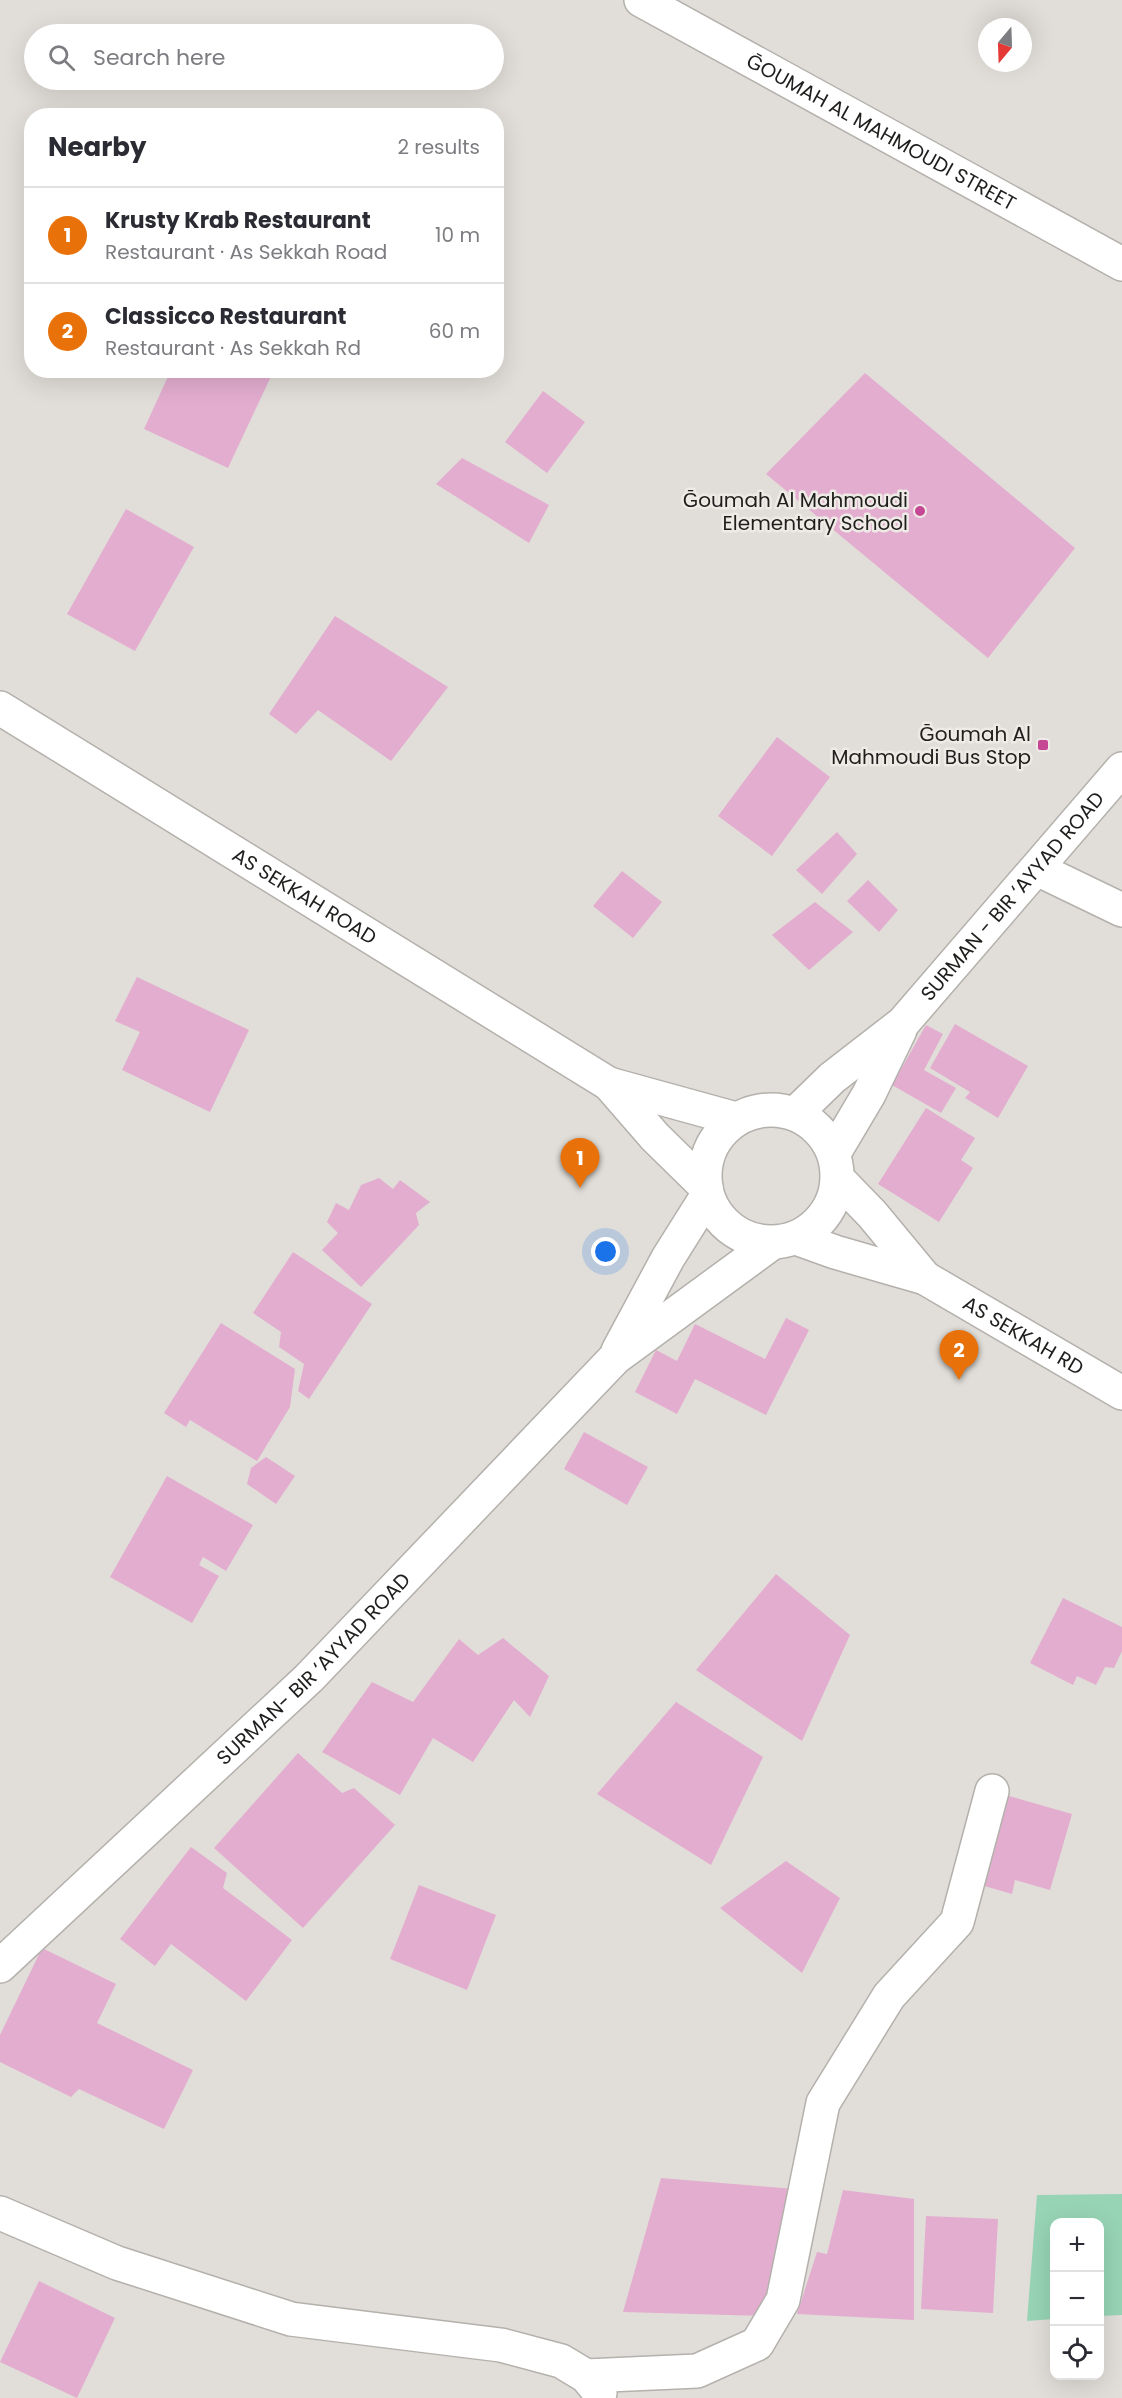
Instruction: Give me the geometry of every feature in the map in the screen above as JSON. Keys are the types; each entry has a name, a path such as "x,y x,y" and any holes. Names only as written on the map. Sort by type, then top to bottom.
{"main road":[{"name":"ḠOUMAH AL MAHMOUDI STREET","path":"641,0 1122,264"},
{"name":"AS SEKKAH ROAD","path":"0,708 609,1084 736,1119"},
{"name":"SURMAN - BIR ‘AYYAD ROAD","path":"903,1023 1122,769"},
{"path":"1037,869 1122,910"},
{"path":"795,1114 832,1078 903,1023"},
{"path":"615,1358 784,1240 818,1224 832,1203 836,1166 903,1023"},
{"name":"AS SEKKAH ROAD","path":"609,1084 707,1192"},
{"path":"755,1111 795,1114 819,1129 836,1166 925,1278 784,1240 749,1239 729,1227 707,1192 706,1165 713,1144 736,1119 755,1111"},
{"path":"615,1358 668,1258 707,1192"},
{"name":"AS SEKKAH RD","path":"925,1278 1122,1393"},
{"name":"SURMAN- BIR ‘AYYAD ROAD","path":"0,1966 309,1678 615,1358"},
{"path":"0,2213 117,2263 291,2319 501,2345 561,2361 595,2387 697,2372 757,2344 783,2300 823,2103 889,1996 957,1922 992,1791"}],"green space":[{"path":"1122,2194 1122,2315 1104,2316 1104,2218 1050,2218 1050,2319 1027,2321 1037,2195"}],"building":[{"name":"Ḡoumah Al Mahmoudi Elementary School","path":"865,373 1075,548 988,658 766,474"},
{"path":"167,378 270,378 228,468 144,429"},
{"path":"543,391 585,422 547,473 505,442"},
{"path":"462,458 549,505 529,543 436,484"},
{"path":"126,509 194,547 135,651 67,614"},
{"path":"335,616 448,687 391,761 318,710 296,734 269,714"},
{"path":"777,737 830,777 772,856 718,816"},
{"path":"837,832 857,854 822,894 796,870"},
{"path":"622,871 662,902 633,938 593,906"},
{"path":"868,880 898,910 879,932 847,901"},
{"path":"815,902 853,932 809,970 772,935"},
{"path":"137,977 249,1030 210,1112 122,1070 140,1032 115,1021"},
{"path":"955,1024 1028,1066 998,1118 965,1098 970,1092 930,1068"},
{"path":"926,1025 943,1034 924,1070 956,1088 941,1113 892,1085"},
{"path":"926,1108 975,1138 961,1160 973,1168 939,1222 878,1184"},
{"path":"379,1178 393,1189 400,1180 430,1202 416,1213 419,1225 361,1287 322,1250 338,1233 327,1222 336,1203 349,1210 361,1185"},
{"path":"293,1252 372,1304 309,1399 298,1391 304,1364 279,1347 281,1332 253,1313"},
{"path":"786,1318 809,1330 766,1415 695,1379 677,1414 635,1392 656,1350 677,1361 695,1324 765,1359"},
{"path":"221,1323 295,1369 290,1407 257,1461 190,1420 186,1427 164,1413"},
{"path":"584,1432 648,1467 627,1505 564,1469"},
{"path":"266,1457 295,1476 276,1504 247,1484 251,1468"},
{"path":"167,1476 253,1525 226,1571 203,1557 199,1565 219,1576 192,1623 110,1577"},
{"path":"776,1574 850,1635 802,1741 696,1670"},
{"path":"1063,1598 1122,1627 1122,1651 1114,1668 1105,1667 1096,1685 1077,1676 1073,1685 1030,1663"},
{"path":"503,1638 549,1676 530,1717 514,1700 473,1762 433,1738 400,1795 322,1752 372,1682 413,1702 459,1639 478,1655"},
{"path":"676,1702 763,1757 711,1865 597,1794"},
{"path":"298,1753 342,1793 354,1788 395,1825 303,1928 214,1848"},
{"path":"992,1791 1072,1814 1050,1890 1015,1880 1012,1894 967,1881"},
{"path":"191,1847 227,1873 223,1888 292,1940 246,2001 171,1944 155,1966 120,1939"},
{"path":"786,1861 840,1898 802,1973 720,1908"},
{"path":"419,1885 496,1915 467,1990 390,1959"},
{"path":"42,1948 116,1984 97,2023 193,2070 164,2129 79,2089 71,2097 0,2062 0,2035"},
{"path":"661,2178 794,2189 766,2316 623,2312"},
{"path":"843,2190 914,2199 914,2320 797,2314 817,2252 827,2254"},
{"path":"926,2216 998,2219 993,2313 921,2309"},
{"path":"39,2281 115,2318 77,2398 0,2362"}],"place":[{"name":"Ḡoumah Al Mahmoudi Elementary School","path":"920,511"},
{"name":"Ḡoumah Al Mahmoudi Bus Stop","path":"1043,745"},
{"name":"Krusty Krab Restaurant","path":"580,1188"},
{"name":"Classicco Restaurant","path":"959,1380"}]}
